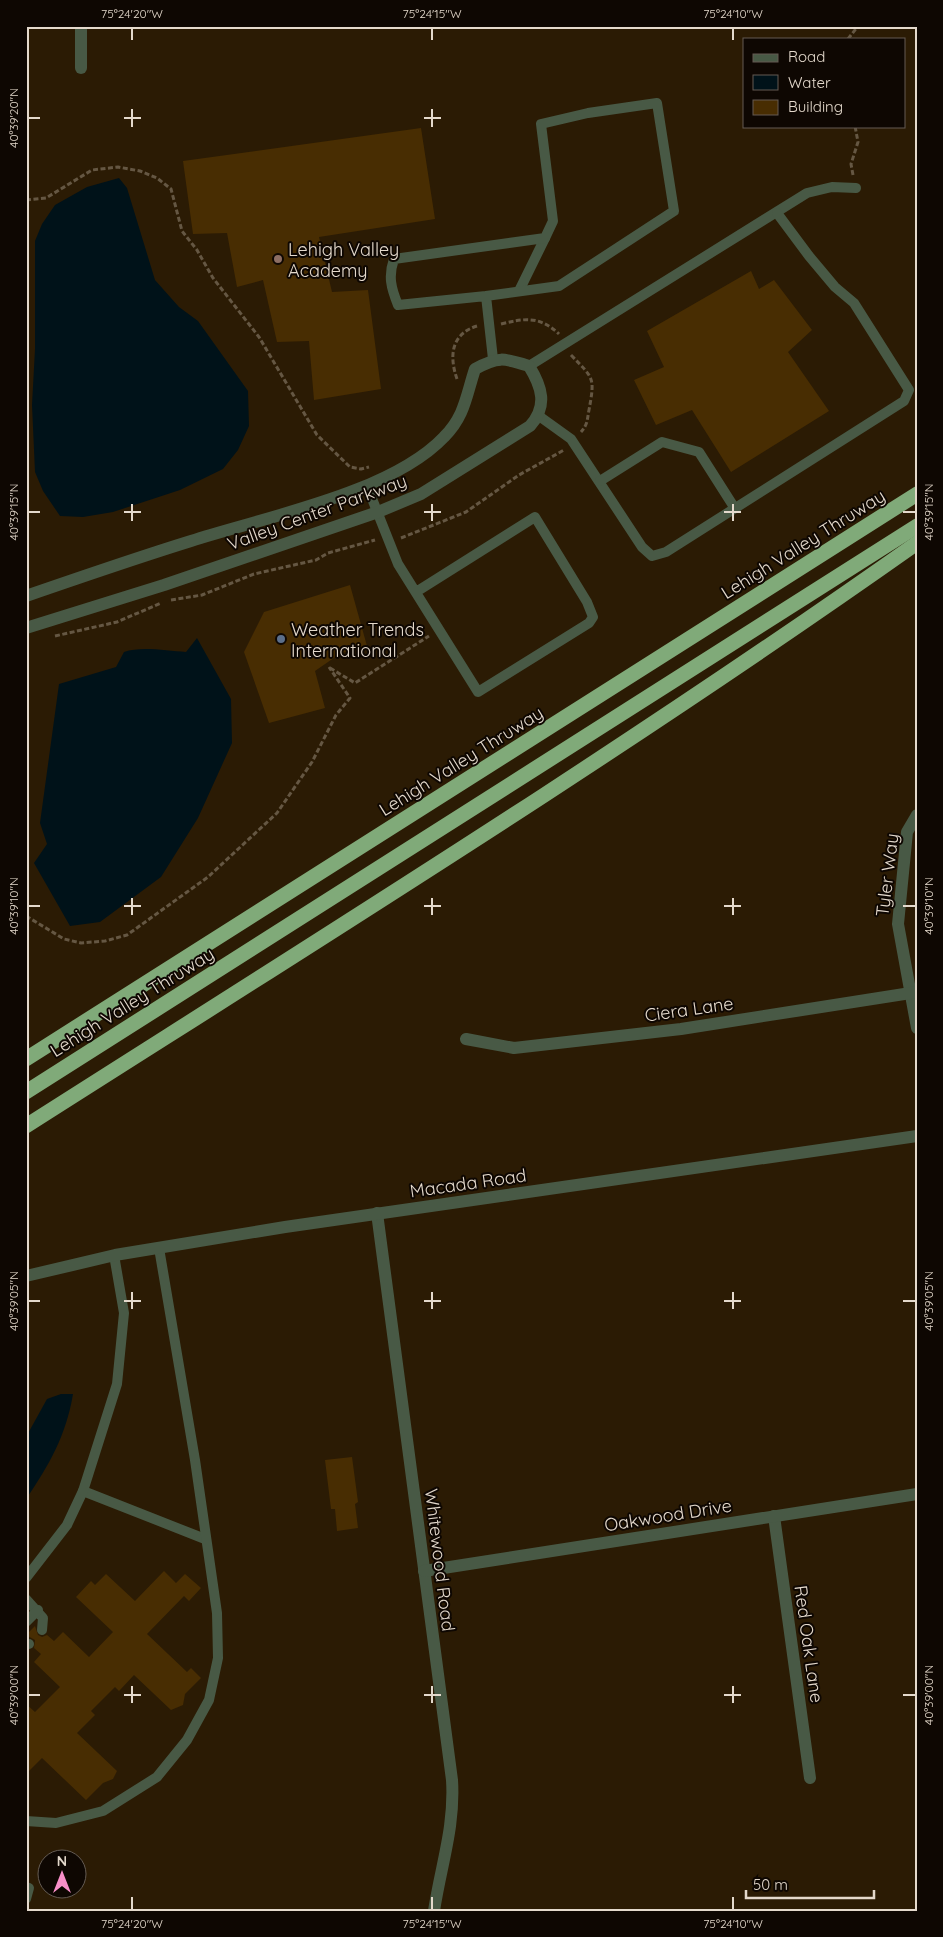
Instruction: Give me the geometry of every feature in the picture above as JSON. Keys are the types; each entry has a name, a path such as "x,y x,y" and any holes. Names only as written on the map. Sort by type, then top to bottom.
{"highway":[{"name":"Lehigh Valley Thruway","path":"26,1059 917,494"},
{"name":"Lehigh Valley Thruway","path":"26,1092 917,526"},
{"path":"26,1126 534,804 837,600 917,543"},
{"path":"26,1137 142,1052"}],"street":[{"path":"81,26 81,68"},
{"path":"493,359 511,360 530,366 537,378 542,393 539,416"},
{"name":"Valley Center Parkway","path":"26,596 367,486 419,459 444,437 463,413 475,370 493,359"},
{"name":"Valley Center Parkway","path":"27,627 164,585 378,512 420,494 444,480 530,426 539,416"},
{"name":"Tyler Way","path":"917,815 907,832 898,924 914,992 917,1028"},
{"name":"Ciera Lane","path":"466,1039 514,1048 524,1047 681,1030 914,992"},
{"name":"Macada Road","path":"26,1276 114,1255 377,1213 917,1136"},
{"name":"Whitewood Road","path":"377,1213 453,1807 450,1832 434,1911"},
{"name":"Oakwood Drive","path":"424,1572 917,1494"},
{"name":"Red Oak Lane","path":"774,1516 810,1778"}],"lane":[{"path":"519,292 545,238 553,220 541,124 588,113 657,103 674,211 560,286 519,292 486,296 398,305 392,291 389,272 394,259 545,238"},
{"path":"530,366 807,193 832,187 856,188"},
{"path":"539,416 571,439 642,547 652,556 666,552 734,507 904,401 909,390 854,303 835,287 777,213"},
{"path":"486,296 493,359"},
{"path":"600,481 662,442 699,452 734,507"},
{"path":"367,486 398,564 478,692 589,623 592,617 587,602 535,517 416,592"},
{"path":"26,1821 56,1823 103,1811 157,1777 187,1740 209,1700 218,1658 217,1613 195,1460 159,1248"},
{"path":"26,1578 67,1525 83,1491 117,1384 124,1313 114,1255"},
{"path":"83,1491 205,1539"},
{"path":"26,1598 43,1618 42,1630"},
{"path":"26,1622 38,1610"},
{"path":"26,1887 29,1888 26,1899"}],"path":[{"path":"849,38 858,26"},
{"path":"855,128 858,142 851,164 856,188"},
{"path":"26,200 46,198 92,170 118,167 140,171 157,178 171,189 182,231 197,250 213,278 259,337 317,435 350,467 361,469 372,466"},
{"path":"52,636 117,622 174,599 202,595 254,574 316,560 328,553 352,544 387,537 404,538 466,512 519,475 561,452 571,439 581,432 589,422 593,383 582,364 568,352 560,335 549,324 542,321 522,320 466,330 454,346 452,354 458,382"},
{"path":"26,916 64,939 81,943 105,941 127,935 186,894 277,813 312,762 336,715 350,698 329,667 355,683 440,629"}],"water":[{"path":"119,178 127,188 155,280 179,307 198,321 248,391 249,426 238,450 223,469 180,490 113,512 83,517 60,516 43,491 35,472 32,405 35,349 35,241 42,224 55,205 87,187"},
{"path":"197,638 231,699 232,743 198,818 161,877 100,922 70,926 34,863 47,844 40,823 59,684 116,667 124,652 131,650 146,649 186,652"},
{"path":"61,1394 73,1394 66,1423 56,1450 26,1499 26,1437 47,1399"}],"building":[{"name":"Lehigh Valley Academy","path":"421,128 435,219 319,237 332,292 368,290 381,389 314,400 309,341 277,342 263,280 237,287 227,233 193,234 183,161"},
{"path":"751,271 759,289 774,280 812,330 788,352 829,411 731,472 692,410 656,425 634,380 664,367 647,331"},
{"path":"350,585 367,646 341,653 315,671 325,708 269,723 244,652 264,612"},
{"path":"352,1457 358,1502 355,1504 358,1528 337,1531 335,1509 331,1509 325,1460"},
{"path":"164,1571 176,1583 185,1574 201,1588 189,1601 184,1596 147,1634 187,1672 191,1668 201,1678 185,1694 183,1705 171,1710 134,1675 119,1691 115,1687 91,1711 95,1715 77,1733 117,1771 113,1779 103,1783 86,1800 42,1758 26,1774 26,1704 35,1712 60,1687 34,1662 41,1654 34,1648 35,1640 26,1635 35,1626 38,1635 42,1637 47,1635 54,1641 63,1632 89,1657 113,1632 76,1597 91,1581 95,1585 106,1574 135,1601"}],"place":[{"name":"Lehigh Valley Academy","path":"278,259"},
{"name":"Weather Trends International","path":"281,639"}]}
